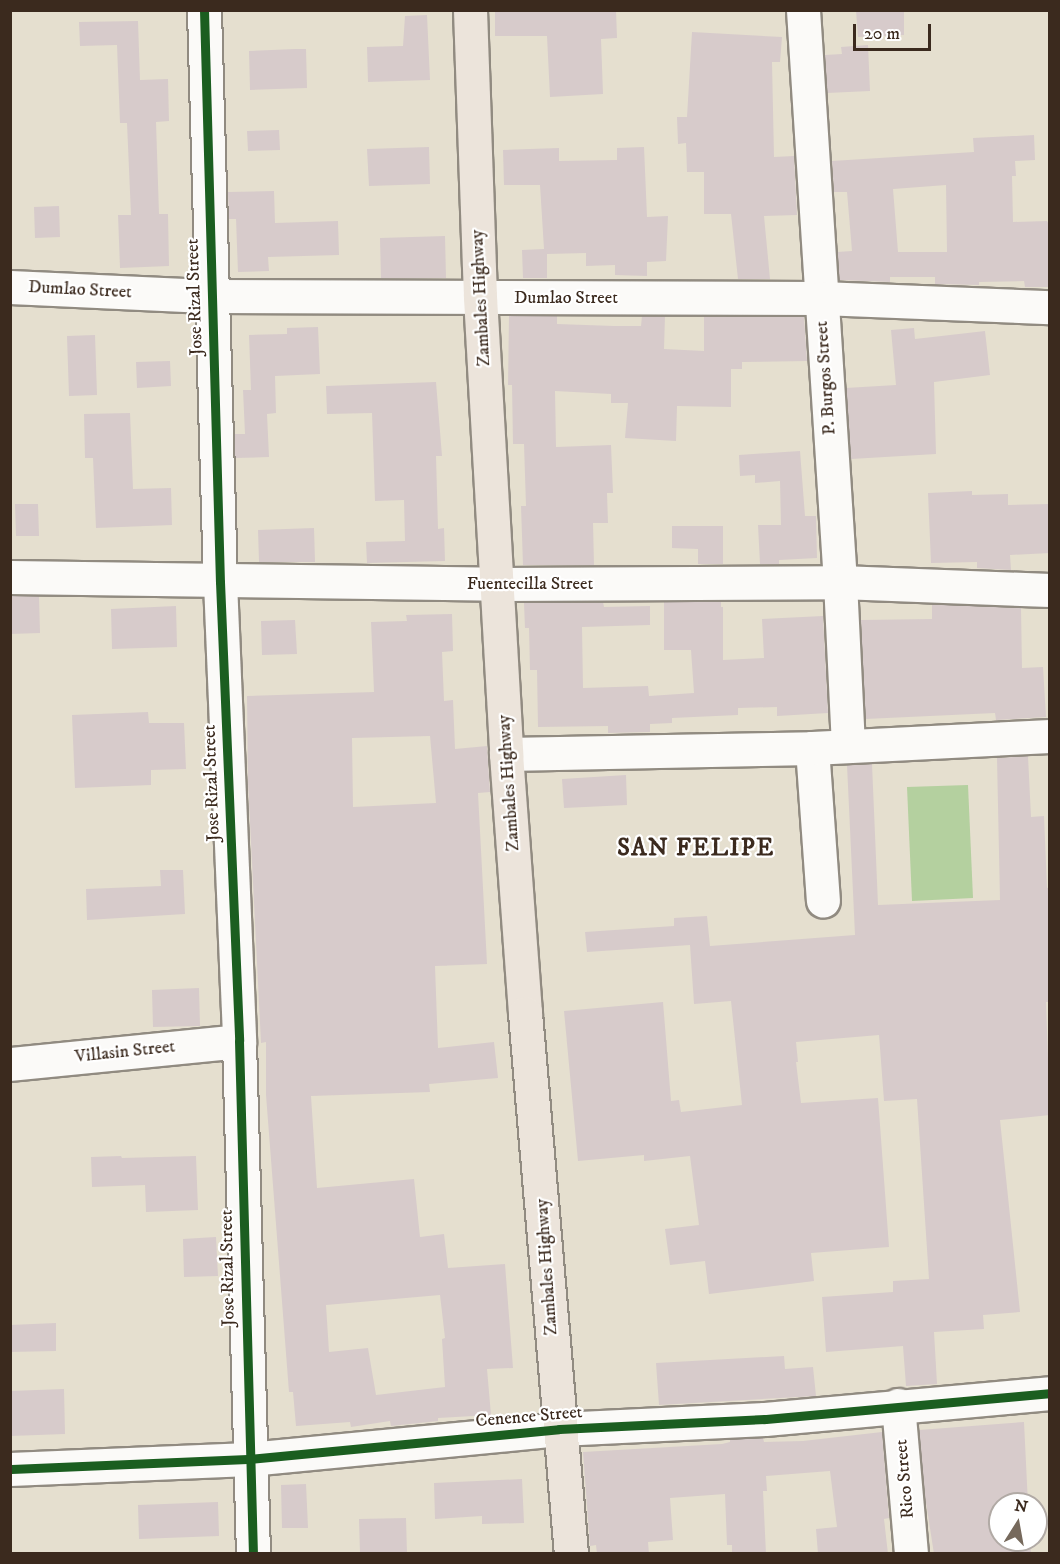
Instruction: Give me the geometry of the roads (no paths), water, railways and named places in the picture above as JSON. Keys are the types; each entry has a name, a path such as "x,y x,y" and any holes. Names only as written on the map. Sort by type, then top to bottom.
{"main road":[{"name":"Zambales Highway","path":"470,10 480,297 506,754 571,1554"}],"street":[{"name":"Jose Rizal Street","path":"204,10 220,582 238,1041 253,1554"},
{"name":"P. Burgos Street","path":"803,10 840,582 848,746"},
{"name":"Dumlao Street","path":"10,287 212,296 820,298 1050,307"},
{"name":"Fuentecilla Street","path":"10,577 220,582 498,584 840,582 1050,590"},
{"path":"506,754 812,748 1050,736"},
{"path":"812,748 823,902"},
{"name":"Villasin Street","path":"10,1064 238,1041"},
{"name":"Cenence Street","path":"10,1469 249,1459 560,1429 765,1419 898,1405 1050,1393"},
{"name":"Rico Street","path":"898,1405 911,1554"}],"district":[{"name":"SAN FELIPE","path":"696,849"}]}
